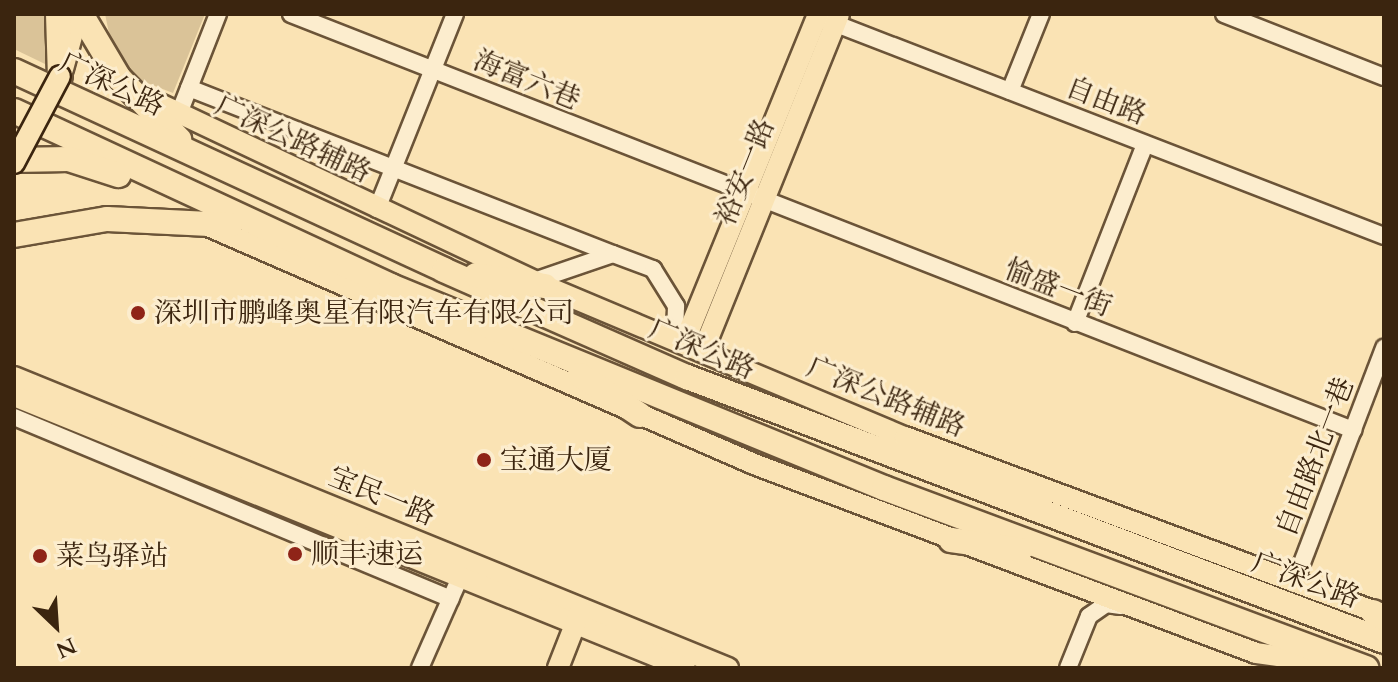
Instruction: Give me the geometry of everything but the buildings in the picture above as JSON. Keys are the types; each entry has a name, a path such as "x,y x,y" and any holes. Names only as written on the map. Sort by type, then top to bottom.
{"highway":[{"path":"58,14 60,76"},
{"path":"79,14 119,78 160,123 206,160"},
{"name":"广深公路","path":"14,71 444,270 879,453 1384,641"},
{"name":"广深公路","path":"14,111 354,269 534,345 884,488 1366,668"},
{"path":"14,153 35,130"},
{"path":"14,161 48,158 91,164 230,225 354,269"},
{"path":"14,223 83,210 155,212 198,222"},
{"path":"14,235 81,221 230,225"},
{"path":"444,270 539,283"},
{"path":"534,345 640,415"},
{"path":"951,540 1067,556"}],"main road":[{"path":"14,161 35,130 60,76 79,14"},
{"name":"裕安一路","path":"687,345 754,197 824,16"},
{"name":"广深公路辅路","path":"119,78 178,116 539,283 905,437 1380,615"},
{"path":"198,222 640,415 1121,606 1256,653 1359,668"},
{"name":"宝民一路","path":"14,377 583,620 685,668"},
{"name":"宝民一路","path":"14,396 461,575 728,668"},
{"path":"558,668 583,620"},
{"path":"568,668 583,620"}],"street":[{"path":"178,116 218,14"},
{"name":"海富六巷","path":"291,14 754,197"},
{"path":"377,209 455,14"},
{"path":"1010,91 1041,14"},
{"path":"1224,14 1384,77"},
{"name":"自由路","path":"824,16 1384,236"},
{"path":"189,88 653,269 667,286 687,345"},
{"path":"1075,323 1145,144"},
{"name":"愉盛一街","path":"754,197 1353,430"},
{"path":"539,283 613,254"},
{"name":"自由路北一巷","path":"1294,584 1353,430 1378,382 1384,348"},
{"path":"14,417 451,599"},
{"path":"420,668 461,575"},
{"path":"1068,668 1089,616 1087,601 1073,587"},
{"path":"1089,616 1106,604 1121,606"}],"shaded area":[{"path":"14,14 48,14 45,64 14,49"},
{"path":"105,14 205,14 173,93 137,79 110,38"}],"place":[{"name":"深圳市鹏峰奥星有限汽车有限公司","path":"138,313"},
{"name":"宝通大厦","path":"484,460"},
{"name":"顺丰速运","path":"295,554"},
{"name":"菜鸟驿站","path":"40,556"}]}
